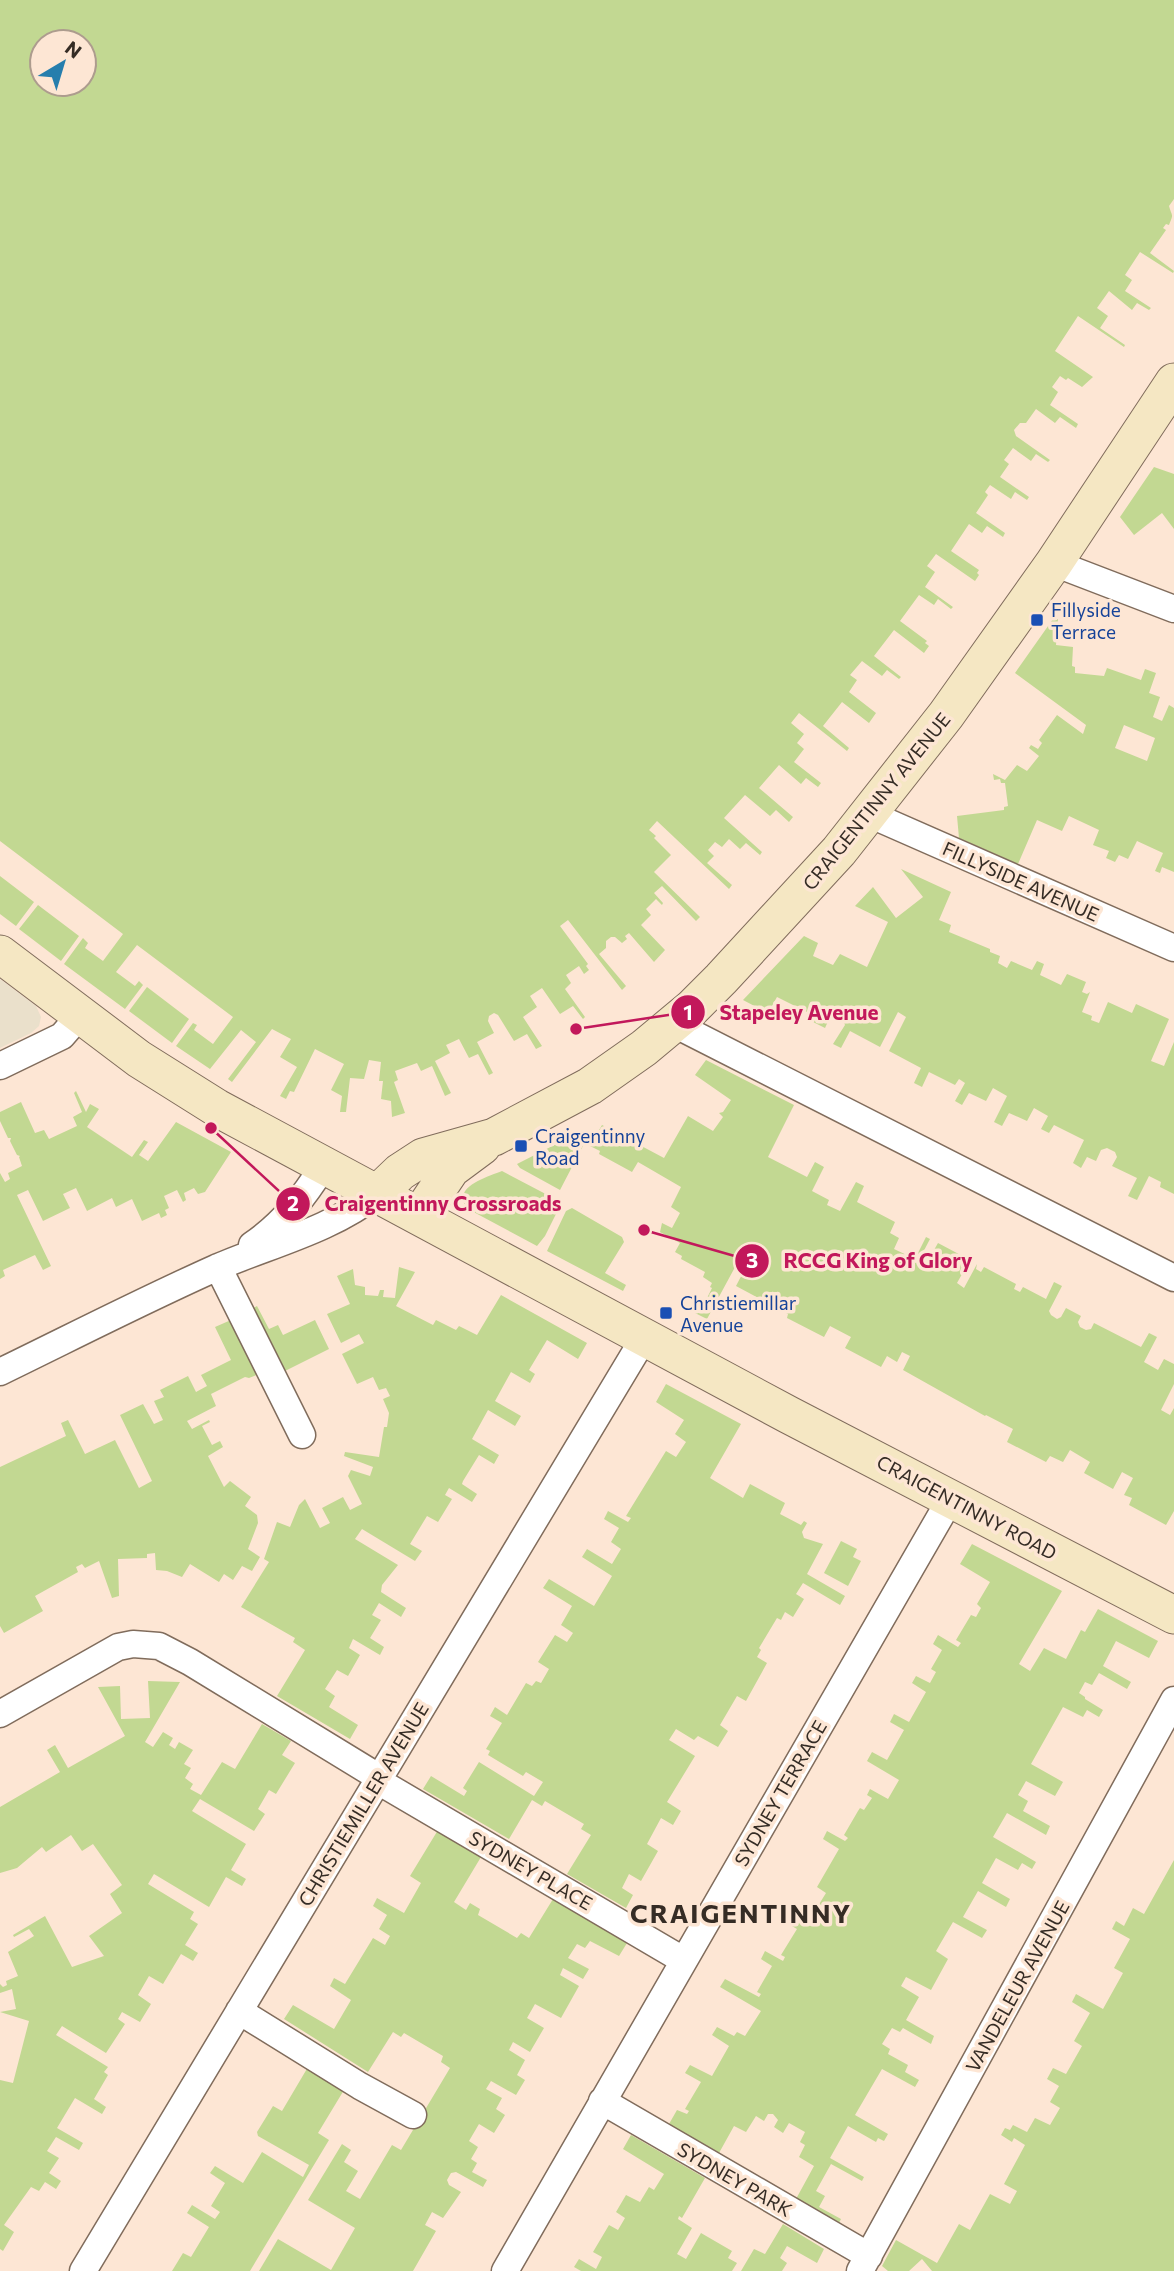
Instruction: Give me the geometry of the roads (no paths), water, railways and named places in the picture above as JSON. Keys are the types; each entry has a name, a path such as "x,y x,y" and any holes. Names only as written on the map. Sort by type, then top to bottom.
{"street":[{"name":"CRAIGENTINNY AVENUE","path":"420,1215 451,1169 494,1137 590,1086 674,1024 721,979 839,851 946,715 1054,564 1174,382"},
{"path":"1054,564 1174,609"},
{"name":"FILLYSIDE AVENUE","path":"869,814 1174,948"},
{"name":"CRAIGENTINNY ROAD","path":"0,954 139,1059 183,1088 644,1338 1174,1615"},
{"path":"0,1066 62,1036 81,1014"},
{"path":"674,1024 1174,1279"},
{"name":"CRAIGENTINNY AVENUE","path":"0,1372 218,1267 337,1220 356,1210 400,1172 423,1157 494,1137"},
{"name":"CRAIGENTINNY AVENUE","path":"218,1267 267,1235 292,1212 324,1165"},
{"path":"218,1267 302,1435"},
{"name":"CHRISTIEMILLER AVENUE","path":"83,2271 644,1338"},
{"name":"SYDNEY TERRACE","path":"505,2271 951,1498"},
{"name":"SYDNEY PLACE","path":"0,1714 118,1647 147,1644 172,1652 683,1960"},
{"name":"VANDELEUR AVENUE","path":"864,2264 1174,1700"},
{"path":"239,2011 359,2086 413,2115"},
{"name":"SYDNEY PARK","path":"602,2101 864,2264"}],"place":[{"name":"Fillyside Terrace","path":"1037,620"},
{"name":"Stapeley Avenue","path":"576,1029"},
{"name":"Craigentinny Crossroads","path":"211,1128"},
{"name":"Craigentinny Road","path":"521,1146"},
{"name":"RCCG King of Glory","path":"644,1230"},
{"name":"Christiemillar Avenue","path":"666,1313"}],"district":[{"name":"CRAIGENTINNY","path":"741,1912"}]}
